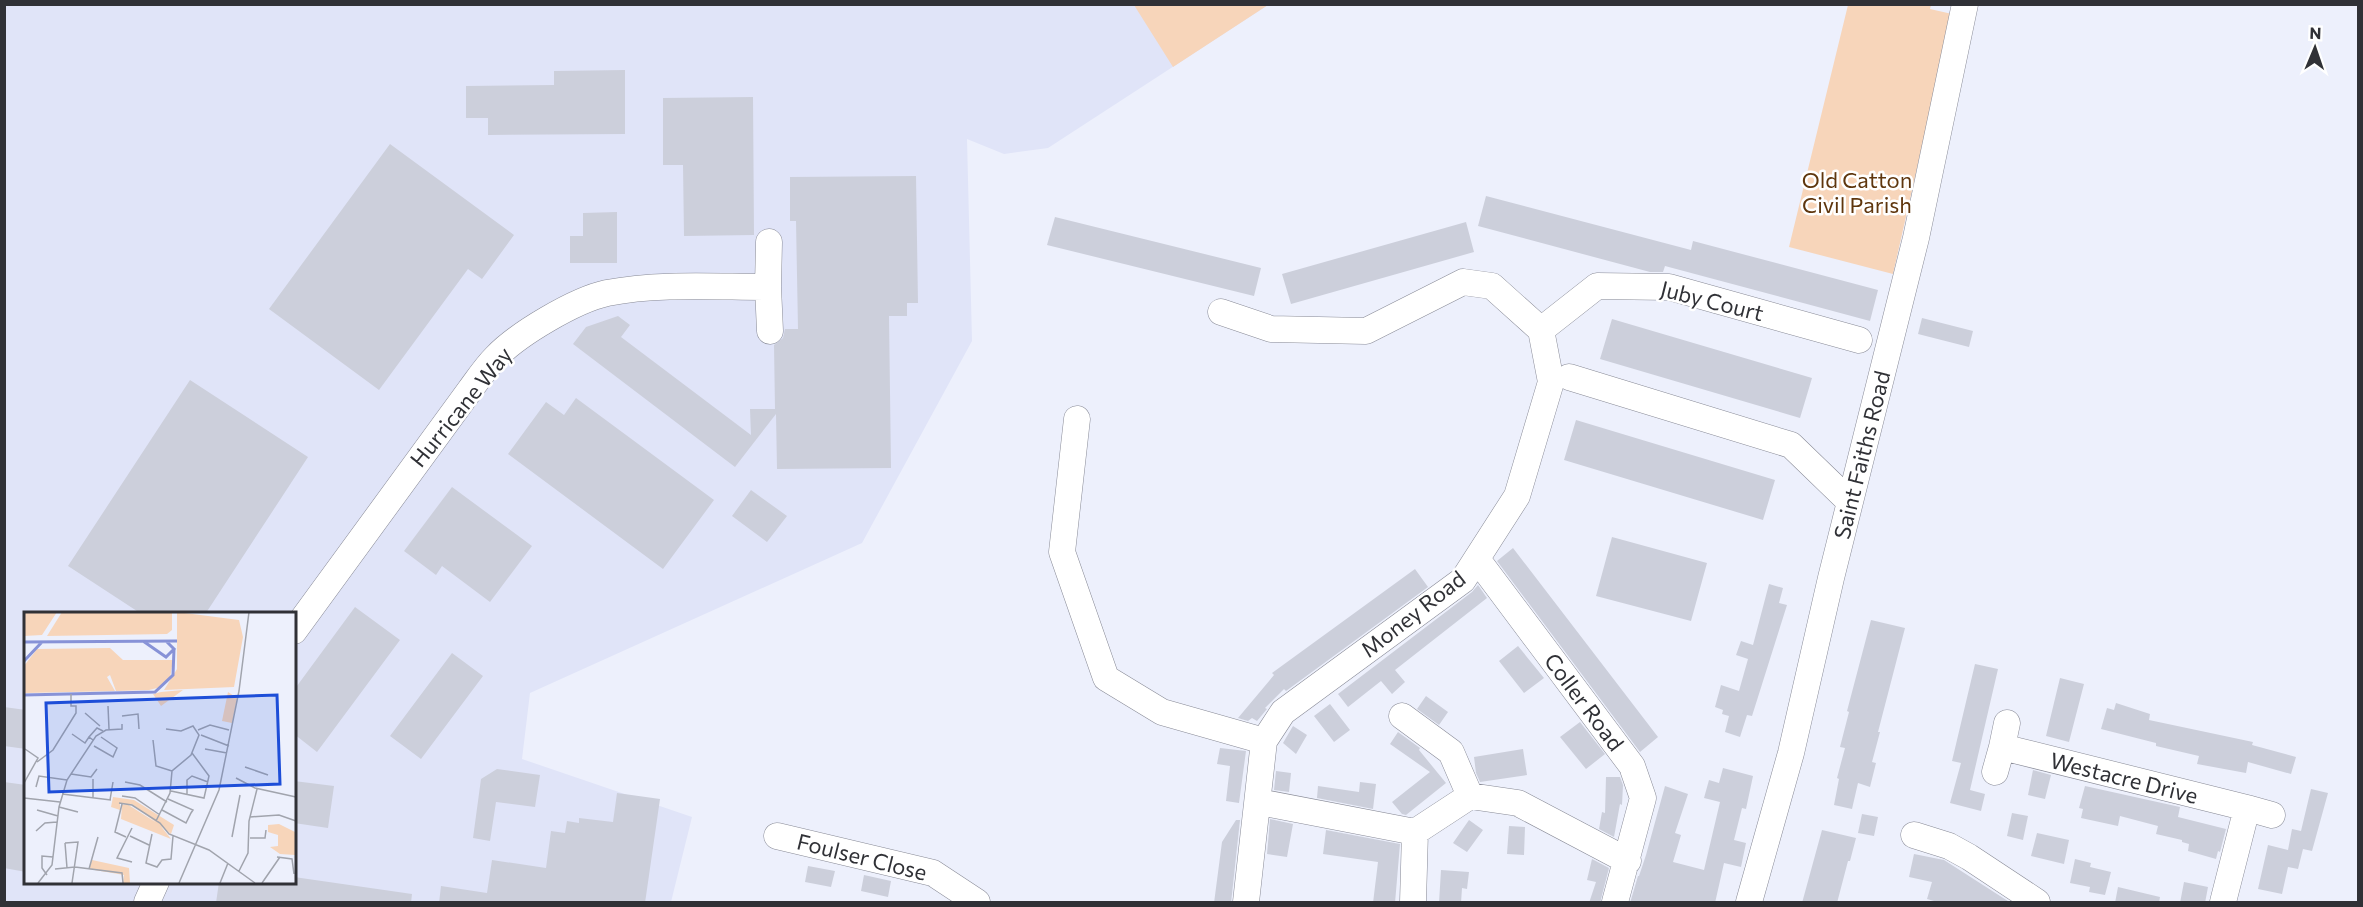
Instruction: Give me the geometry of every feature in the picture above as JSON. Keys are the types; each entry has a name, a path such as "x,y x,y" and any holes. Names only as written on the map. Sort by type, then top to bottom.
{"street":[{"name":"Saint Faiths Road","path":"1749,903 1791,753 1830,578 1916,238 1965,4"},
{"path":"770,242 768,287 770,331"},
{"path":"1221,312 1270,329 1366,331 1463,282 1492,286 1541,330"},
{"name":"Juby Court","path":"1541,330 1597,286 1669,286 1859,340"},
{"name":"Hurricane Way","path":"296,628 495,357 520,336 576,305 604,294 651,288 768,287"},
{"name":"Money Road","path":"1246,903 1264,741 1283,712 1463,580 1517,496 1551,382 1541,330"},
{"path":"1569,377 1791,445 1850,502"},
{"path":"1077,419 1062,552 1106,678 1162,712 1264,741"},
{"name":"Coller Road","path":"1477,559 1632,766 1643,798 1615,903"},
{"path":"1402,716 1451,752 1470,796"},
{"name":"Westacre Drive","path":"1995,772 2005,735 2272,814"},
{"path":"1259,802 1415,832 1470,796 1518,803 1628,861"},
{"path":"2223,903 2247,808"},
{"path":"1413,903 1415,832"},
{"path":"1914,835 1949,846 1970,857 2037,903"},
{"name":"Foulser Close","path":"777,836 933,873 976,903"},
{"path":"147,903 156,883"}],"shaded area":[{"path":"5,5 1268,5 1048,148 1004,154 967,139 972,341 862,543 530,693 522,759 692,817 671,902 5,902"}],"green space":[{"path":"1134,5 1268,5 1173,67"},
{"name":"Old Catton Civil Parish","path":"1848,5 1931,5 1930,9 1952,14 1893,274 1789,247"}],"building":[{"path":"625,70 625,134 488,135 488,118 466,118 466,86 554,85 554,71"},
{"path":"753,97 754,235 684,236 683,165 663,165 663,98"},
{"path":"390,144 514,235 482,279 468,269 379,390 269,309"},
{"path":"916,176 918,303 907,303 907,316 889,316 891,468 777,469 776,414 735,467 573,344 586,327 618,316 630,325 621,337 751,435 750,409 775,409 774,345 783,338 785,329 798,329 796,221 790,221 790,177"},
{"path":"1486,196 1691,250 1693,241 1878,290 1870,321 1665,266 1663,272 1650,272 1478,226"},
{"path":"617,212 617,263 570,263 570,236 583,236 583,213"},
{"path":"1055,217 1261,268 1254,296 1047,245"},
{"path":"1466,222 1474,252 1291,304 1282,274"},
{"path":"1922,318 1973,331 1969,347 1918,334"},
{"path":"1612,319 1812,378 1800,418 1600,359"},
{"path":"190,380 308,457 207,612 138,612 68,566"},
{"path":"576,398 714,500 663,569 508,454 546,402 564,415"},
{"path":"1576,420 1775,480 1763,520 1564,460"},
{"path":"452,487 532,546 490,602 442,566 436,575 404,551"},
{"path":"751,490 787,516 767,542 732,516"},
{"path":"1612,537 1707,563 1691,621 1596,596"},
{"path":"1513,548 1658,737 1640,752 1497,561"},
{"path":"1415,569 1428,587 1286,691 1284,689 1265,708 1267,709 1257,721 1252,718 1248,721 1238,718 1274,675 1272,673"},
{"path":"1769,584 1783,588 1779,603 1787,605 1752,716 1747,715 1740,737 1725,732 1729,716 1722,714 1723,710 1715,707 1721,685 1739,691 1748,659 1736,655 1741,641 1753,645"},
{"path":"1478,585 1487,598 1395,670 1405,682 1392,694 1381,681 1348,707 1338,694 1472,592"},
{"path":"355,607 400,640 317,752 296,736 296,687"},
{"path":"1871,620 1905,628 1878,732 1880,732 1872,762 1876,763 1870,787 1858,783 1852,809 1834,805 1839,779 1837,778 1845,748 1840,747 1849,712 1847,711"},
{"path":"1518,646 1544,678 1524,693 1499,661"},
{"path":"452,653 483,676 421,759 390,736"},
{"path":"1975,664 1998,669 1970,790 1985,794 1981,811 1950,803 1961,763 1952,761"},
{"path":"2060,678 2084,684 2069,742 2046,736"},
{"path":"1426,696 1448,712 1439,725 1417,709"},
{"path":"2116,703 2150,714 2149,720 2253,742 2252,745 2296,757 2291,774 2248,762 2246,773 2197,764 2199,756 2101,729 2107,708 2114,710"},
{"path":"1330,704 1350,730 1334,742 1314,716"},
{"path":"4,707 24,710 24,749 4,746"},
{"path":"1580,722 1605,754 1586,769 1560,737"},
{"path":"1293,726 1307,735 1296,754 1283,743"},
{"path":"1398,732 1420,748 1419,750 1446,783 1406,815 1402,814 1392,802 1430,772 1390,744"},
{"path":"1220,748 1246,751 1239,803 1226,801 1230,766 1217,764"},
{"path":"1523,749 1527,775 1480,782 1474,757"},
{"path":"1723,768 1753,776 1746,809 1742,808 1734,840 1746,843 1741,867 1724,863 1715,903 1630,903 1665,786 1688,794 1675,833 1681,835 1673,862 1704,870 1720,802 1704,798 1709,780 1719,783"},
{"path":"497,769 540,775 535,807 496,802 490,841 473,838 481,779"},
{"path":"2033,770 2051,775 2045,799 2028,795"},
{"path":"1276,771 1291,773 1289,792 1274,790"},
{"path":"1606,777 1620,777 1623,785 1622,805 1620,804 1614,837 1599,829 1602,812 1605,813"},
{"path":"296,781 334,786 328,828 296,823"},
{"path":"4,782 24,785 24,872 4,868"},
{"path":"1360,782 1376,784 1373,809 1317,798 1318,786 1359,792"},
{"path":"2085,786 2180,807 2178,817 2226,829 2220,852 2218,851 2216,859 2188,851 2189,844 2182,840 2156,834 2158,826 2120,816 2118,826 2081,818 2083,809 2079,808"},
{"path":"2311,789 2328,793 2312,851 2303,849 2298,869 2288,867 2282,894 2258,889 2268,845 2288,850 2292,829 2301,831"},
{"path":"617,793 660,799 645,903 439,903 441,886 487,893 492,860 546,868 551,831 565,833 567,821 579,823 579,818 613,822"},
{"path":"2012,813 2028,816 2023,840 2007,836"},
{"path":"1862,814 1878,817 1874,836 1858,833"},
{"path":"1270,819 1293,824 1287,857 1267,854"},
{"path":"1236,820 1240,820 1231,903 1214,903 1222,842"},
{"path":"1469,820 1483,830 1467,852 1453,843"},
{"path":"1509,826 1525,827 1524,855 1507,854"},
{"path":"1326,830 1400,844 1395,903 1373,903 1378,862 1323,854"},
{"path":"1822,830 1856,838 1850,861 1848,861 1837,903 1802,903"},
{"path":"2037,833 2069,840 2064,864 2031,856"},
{"path":"1914,854 1944,860 2011,903 1941,903 1927,899 1932,882 1909,877"},
{"path":"1592,859 1609,868 1600,903 1589,903 1596,882 1587,880"},
{"path":"2075,859 2091,863 2090,867 2111,872 2105,895 2089,892 2090,887 2070,883"},
{"path":"808,866 835,871 831,887 805,882"},
{"path":"1441,870 1469,872 1467,889 1462,888 1461,903 1439,903"},
{"path":"864,875 891,881 888,897 861,891"},
{"path":"296,877 412,894 411,903 216,903 219,883 296,883"},
{"path":"2184,882 2208,887 2205,903 2180,903"},
{"path":"2118,887 2160,897 2159,903 2115,903"}]}
